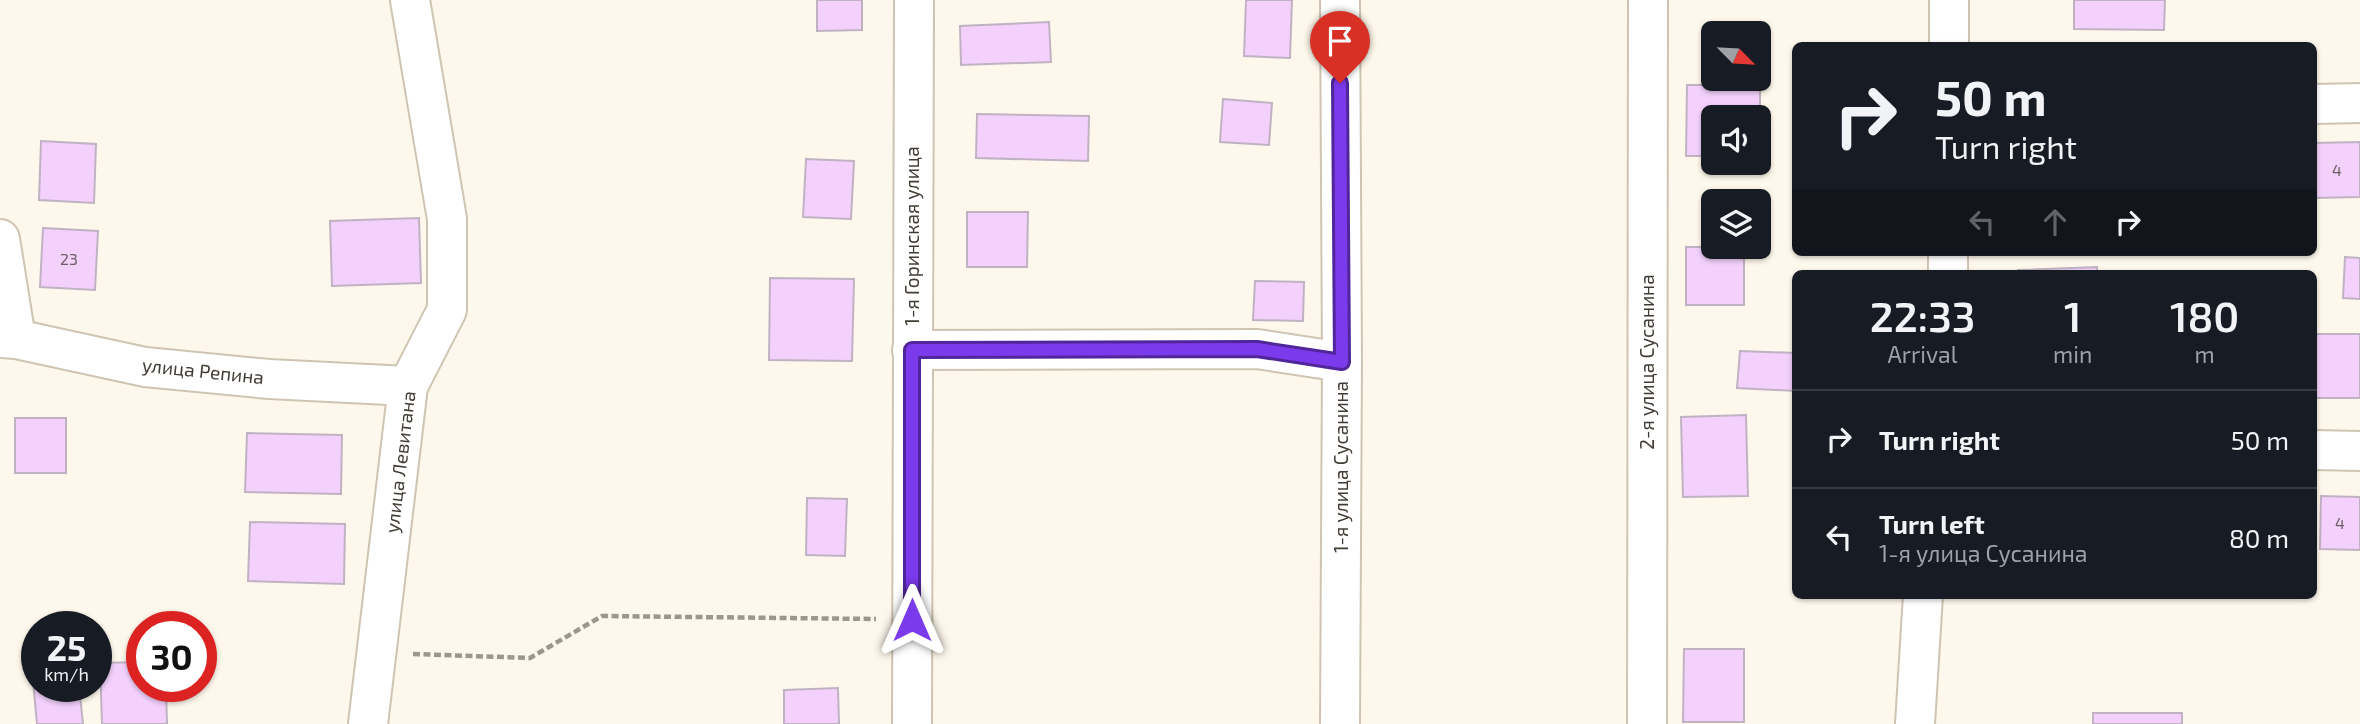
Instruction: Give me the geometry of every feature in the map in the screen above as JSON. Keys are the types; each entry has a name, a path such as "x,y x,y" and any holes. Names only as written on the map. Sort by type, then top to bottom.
{"street":[{"name":"улица Левитана","path":"368,724 408,386 447,310 447,219 410,0"},
{"name":"1-я Горинская улица","path":"912,724 914,0"},
{"name":"1-я улица Сусанина","path":"1340,0 1340,724"},
{"name":"2-я улица Сусанина","path":"1647,724 1648,0"},
{"path":"1949,0 1949,42"},
{"path":"2317,104 2360,103"},
{"path":"0,239 8,339"},
{"name":"улица Репина","path":"8,339 145,367 269,379 408,386"},
{"path":"912,350 1257,349 1342,362"},
{"path":"2317,450 2360,451"},
{"path":"1915,724 1923,599"}],"path":[{"path":"404,653 530,658 603,616 912,620"}],"building":[{"path":"817,0 862,0 862,30 817,31"},
{"path":"1246,0 1292,0 1290,58 1244,56"},
{"path":"2074,0 2165,0 2164,30 2074,29"},
{"path":"1049,22 1051,62 961,65 960,26"},
{"path":"1687,85 1701,85 1701,91 1760,91 1760,105 1701,105 1701,156 1686,156"},
{"path":"1223,99 1272,103 1269,145 1220,142"},
{"path":"977,114 1089,116 1088,161 976,158"},
{"path":"41,141 96,144 94,203 39,200"},
{"path":"2360,142 2360,197 2317,198 2317,143"},
{"path":"806,159 854,161 851,219 803,217"},
{"path":"967,212 1028,212 1027,267 967,267"},
{"path":"419,218 421,283 332,286 330,221"},
{"path":"43,228 98,231 95,290 40,287"},
{"path":"1686,247 1701,247 1701,259 1744,259 1744,305 1686,305"},
{"path":"2345,257 2360,258 2360,299 2343,298"},
{"path":"2097,267 2097,270 2018,270"},
{"path":"770,278 854,279 852,361 769,360"},
{"path":"1255,281 1304,282 1303,321 1253,320"},
{"path":"2317,334 2360,334 2360,398 2317,398"},
{"path":"1740,351 1792,353 1792,391 1737,388"},
{"path":"1746,415 1748,496 1683,497 1681,417"},
{"path":"15,418 66,418 66,473 15,473"},
{"path":"247,433 342,435 341,494 245,492"},
{"path":"2321,496 2360,497 2360,550 2320,549"},
{"path":"807,498 847,499 845,556 806,555"},
{"path":"250,522 345,524 344,584 248,581"},
{"path":"1684,649 1744,649 1744,722 1683,722"},
{"path":"126,662 126,702 166,702 167,724 102,724 101,702 112,702 112,663"},
{"path":"838,688 839,724 784,724 784,690"},
{"path":"35,702 81,702 83,724 37,724"},
{"path":"2093,713 2182,713 2182,724 2093,724"}],"route":[{"path":"912,620 912,350 1257,349 1342,362 1340,83"}]}
